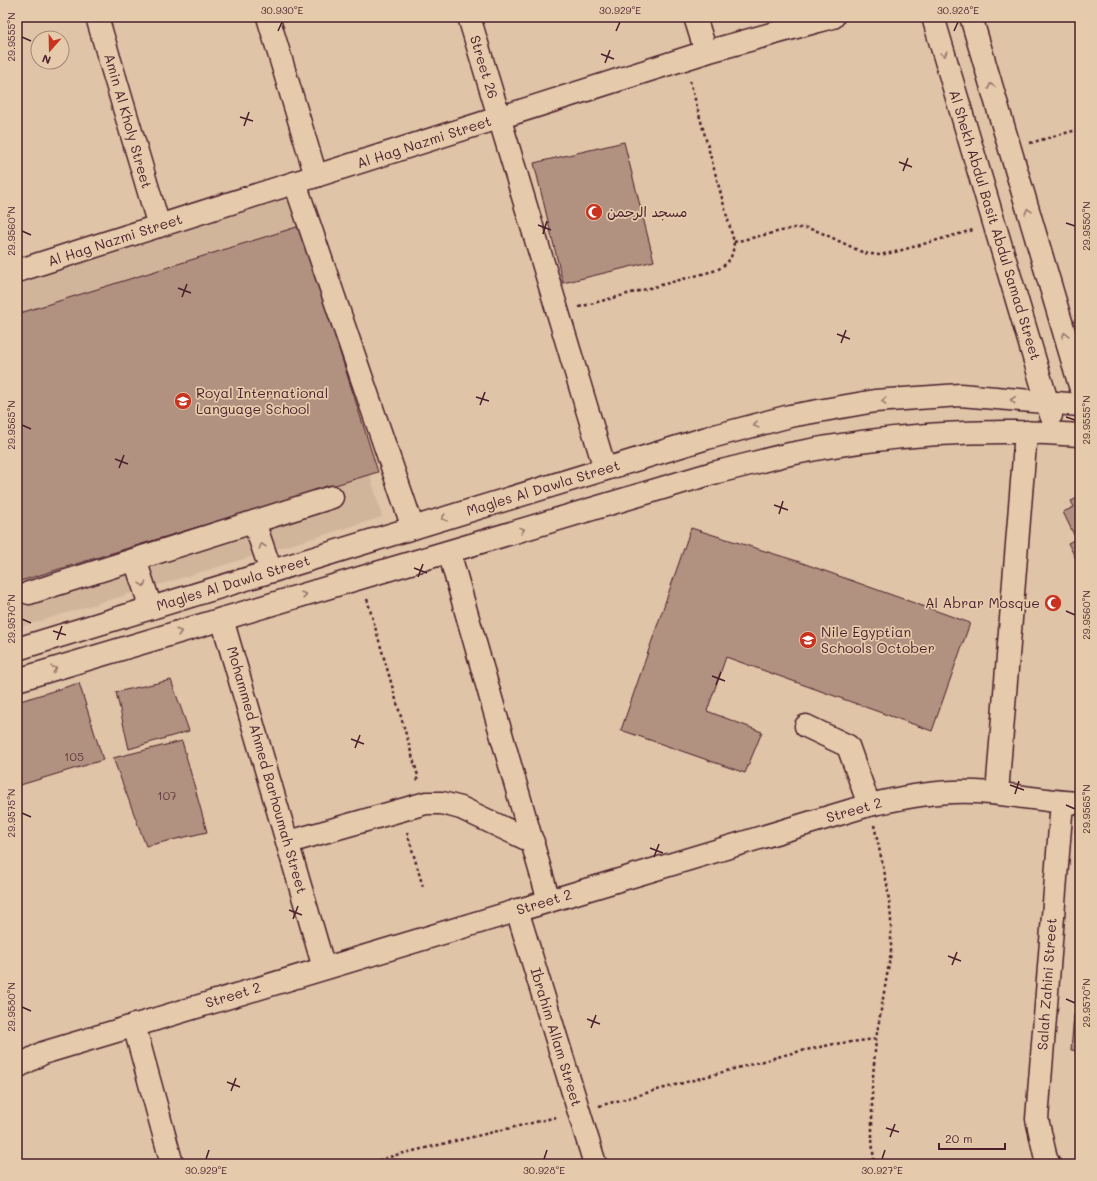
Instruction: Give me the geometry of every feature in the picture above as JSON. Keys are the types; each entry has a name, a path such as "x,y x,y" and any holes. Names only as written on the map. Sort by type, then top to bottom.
{"street":[{"name":"Amin Al Kholy Street","path":"98,17 159,226"},
{"path":"268,17 316,176"},
{"name":"Street 26","path":"469,17 605,469"},
{"path":"695,17 706,52"},
{"name":"Al Hag Nazmi Street","path":"17,271 706,52 833,17"},
{"name":"Al Shekh Abdul Basit Abdul Samad Street","path":"933,17 1057,433"},
{"path":"971,17 1080,386"},
{"path":"294,183 413,528"},
{"name":"Magles Al Dawla Street","path":"17,649 707,438 790,416 875,402 960,395 1080,405"},
{"path":"997,793 1026,432"},
{"path":"17,680 713,473 790,454 868,441 939,434 1026,432 1080,435"},
{"path":"29,593 332,497"},
{"path":"479,507 489,540"},
{"path":"254,522 271,571"},
{"path":"449,552 549,900"},
{"path":"135,560 151,608"},
{"name":"Mohammed Ahmed Barhoumah Street","path":"222,619 289,842 324,968"},
{"path":"806,726 848,746 869,805"},
{"name":"Street 2","path":"17,1067 43,1052 869,805 911,795 954,792 997,793 1071,803"},
{"path":"289,842 426,803 442,803 461,808 533,842"},
{"name":"Salah Zahini Street","path":"1048,1164 1037,1119 1071,803"},
{"name":"Ibrahim Allam Street","path":"517,910 595,1164"},
{"path":"134,1025 172,1164"}],"path":[{"path":"558,312 717,270 727,264 733,253 734,242 684,59"},
{"path":"1010,148 1080,129"},
{"path":"734,242 794,228 808,228 820,232 864,253 879,255 895,252 994,224"},
{"path":"361,578 418,776 416,784"},
{"path":"869,805 887,884 891,918 891,952 876,1039 872,1088 872,1138 874,1164"},
{"path":"401,810 423,887"},
{"path":"367,1164 396,1155 579,1112 792,1052 834,1044 876,1039"}],"shaded area":[{"name":"Royal International Language School","path":"292,196 382,517 17,628 17,284"}],"building":[{"name":"مسجد الرحمن","path":"624,142 654,261 563,283 534,163"},
{"name":"Royal International Language School","path":"300,226 378,472 17,582 17,314"},
{"path":"1080,497 1080,567 1068,543 1076,539 1063,512 1074,507 1071,501"},
{"name":"Nile Egyptian Schools October","path":"691,528 797,561 970,623 932,731 726,657 707,711 762,732 745,773 621,730"},
{"path":"171,680 189,731 129,749 116,692"},
{"path":"79,683 103,760 17,786 17,702"},
{"path":"182,741 207,832 146,846 113,758"},
{"path":"1074,1015 1080,1016 1080,1051 1071,1050"}],"place":[{"name":"مسجد الرحمن","path":"594,212"},
{"name":"Royal International Language School","path":"183,401"},
{"name":"Al Abrar Mosque","path":"1053,603"},
{"name":"Nile Egyptian Schools October","path":"808,640"}]}
